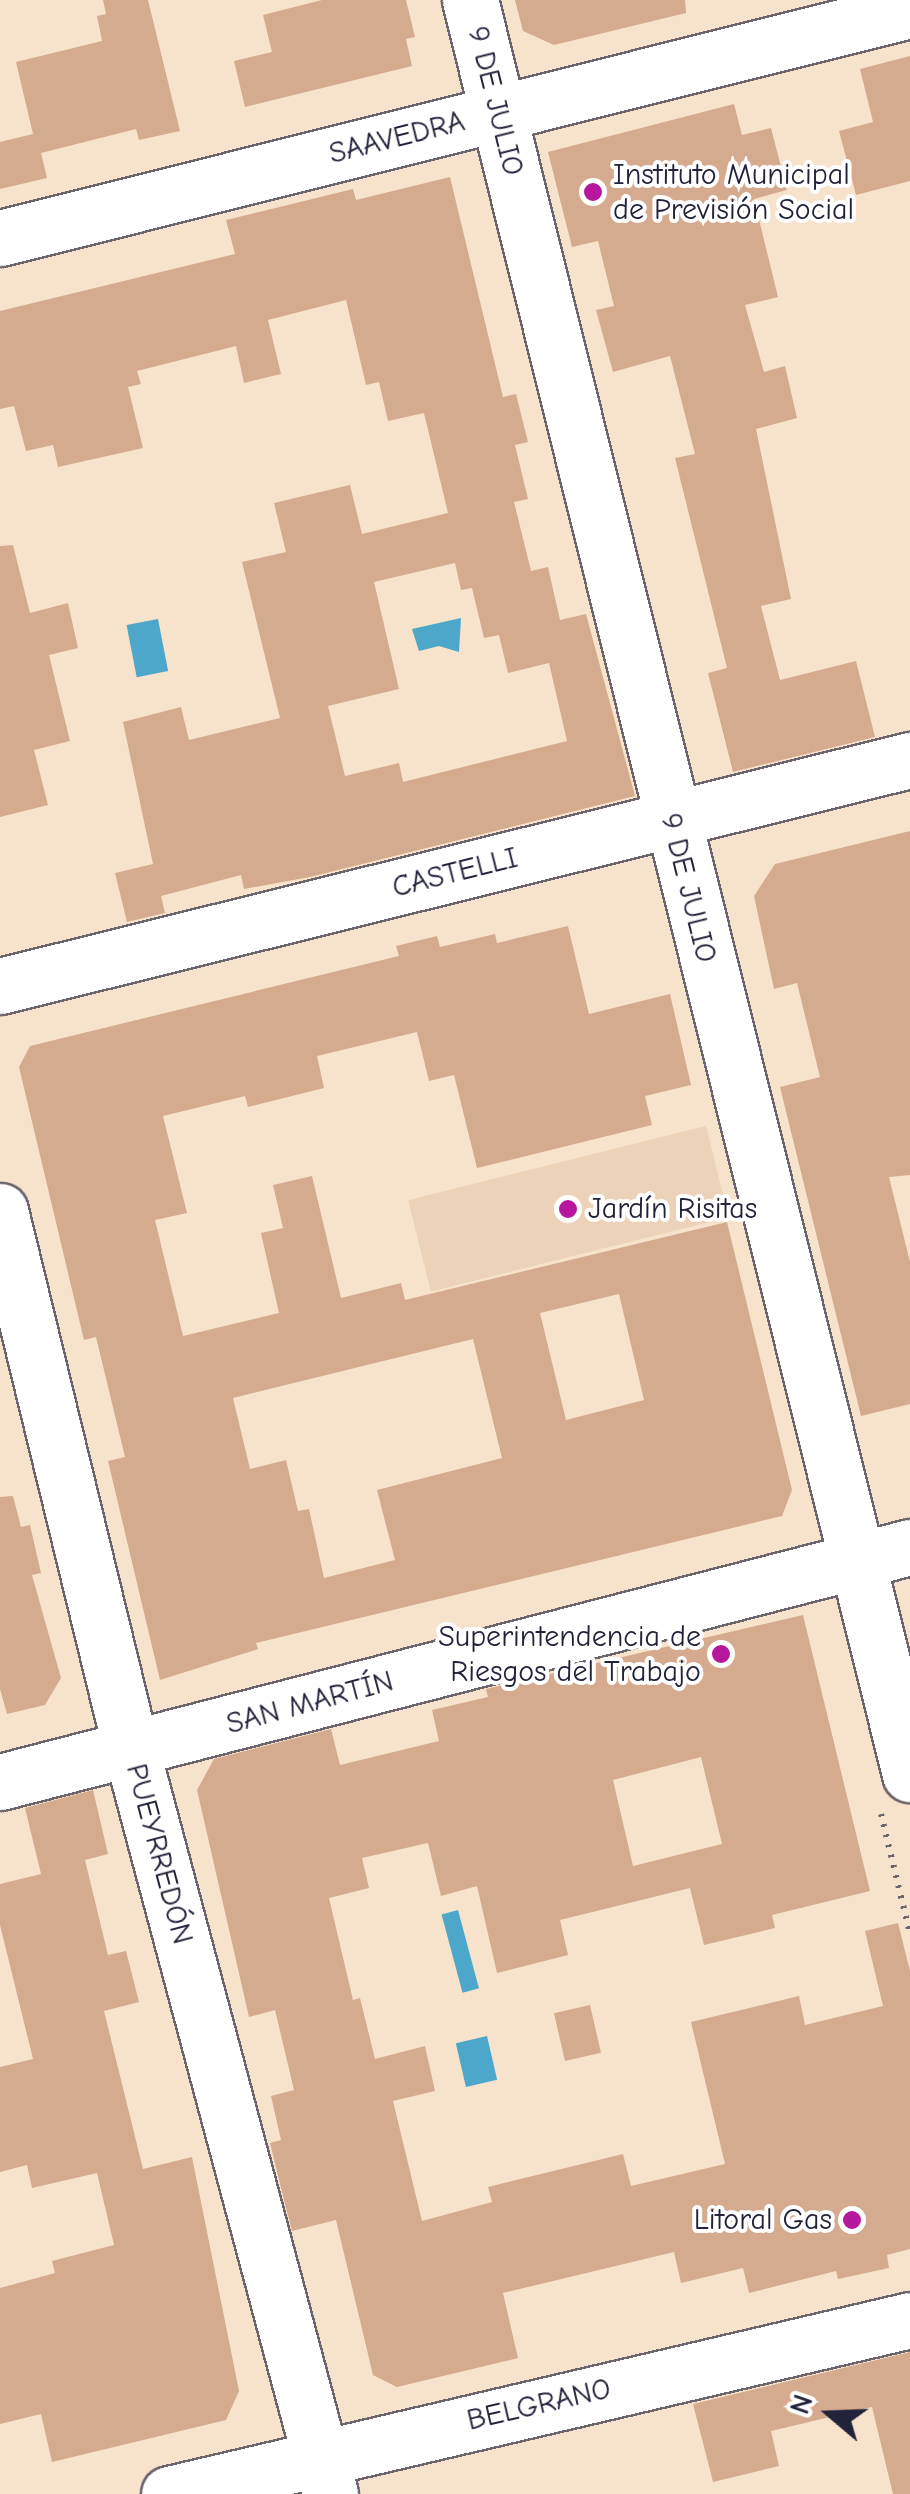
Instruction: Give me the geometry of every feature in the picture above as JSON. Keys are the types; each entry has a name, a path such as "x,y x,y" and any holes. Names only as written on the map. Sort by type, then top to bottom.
{"street":[{"name":"9 DE JULIO","path":"470,0 853,1562 910,1774"},
{"name":"SAAVEDRA","path":"0,238 910,10"},
{"name":"CASTELLI","path":"0,986 910,760"},
{"name":"PUEYRREDÓN","path":"0,1211 132,1749 325,2474"},
{"name":"SAN MARTÍN","path":"0,1782 910,1548"},
{"name":"BELGRANO","path":"169,2494 325,2474 910,2320"}],"shaded area":[{"name":"Jardín Risitas","path":"706,1126 729,1217 431,1291 408,1200"}],"water":[{"path":"461,618 459,652 439,646 419,651 412,629"},
{"path":"158,619 168,671 137,677 127,625"},
{"path":"458,1910 479,1988 463,1993 442,1914"},
{"path":"487,2036 497,2080 466,2087 456,2043"}],"building":[{"path":"103,0 148,0 180,131 139,140 136,129 41,153 47,178 0,189 0,142 33,134 16,62 102,41 97,16 106,14"},
{"path":"322,0 406,0 415,37 406,39 412,66 245,107 234,61 272,52 263,15"},
{"path":"515,0 685,0 686,13 554,45 523,31"},
{"path":"910,56 910,181 856,195 839,131 873,122 860,69"},
{"path":"734,104 742,135 771,128 787,190 754,199 778,297 745,305 764,372 785,366 797,418 756,429 791,599 761,606 780,680 856,661 875,737 733,772 708,673 727,668 675,458 695,454 670,356 613,372 596,310 614,306 598,241 572,247 548,152"},
{"path":"450,177 503,397 516,394 528,442 515,445 528,499 514,502 531,571 548,567 560,620 586,614 635,796 310,877 244,889 241,875 161,896 165,913 127,922 115,873 153,864 123,722 181,707 189,740 280,718 242,562 286,552 274,503 350,485 362,534 448,513 424,413 388,421 379,382 366,385 346,300 268,320 281,374 244,383 236,346 137,371 141,384 128,387 143,448 58,467 53,445 26,451 14,406 0,409 0,311 235,254 226,220 353,189 356,200","holes":["455,563 461,590 472,588 484,638 499,635 508,673 549,663 567,741 403,782 399,763 345,776 328,706 399,689 374,582"]},
{"path":"13,545 30,613 68,603 78,648 49,655 70,741 34,750 48,805 0,817 0,546"},
{"path":"910,831 910,1175 889,1177 910,1262 910,1404 861,1416 780,1087 820,1077 797,983 774,989 754,896 775,864"},
{"path":"568,926 589,1014 670,994 691,1085 645,1096 652,1125 477,1168 454,1075 429,1081 417,1032 317,1056 324,1088 248,1107 245,1096 163,1116 187,1213 155,1220 183,1336 279,1313 261,1233 283,1228 273,1185 312,1176 341,1298 401,1283 405,1300 727,1222 792,1490 782,1516 256,1643 258,1649 160,1680 108,1461 125,1457 96,1337 84,1340 19,1067 30,1046 399,956 396,946 437,936 440,947 495,934 497,943","holes":["619,1294 644,1400 566,1420 540,1313","473,1339 502,1458 377,1490 395,1560 324,1578 309,1509 298,1511 286,1460 250,1469 233,1398"]},
{"path":"13,1496 21,1527 30,1525 41,1573 32,1575 61,1678 45,1705 7,1714 0,1689 0,1497"},
{"path":"803,1615 870,1891 772,1915 775,1928 704,1945 690,1888 560,1920 568,1955 497,1973 477,1886 441,1896 428,1843 362,1858 369,1888 329,1898 353,2000 360,1998 375,2059 425,2046 435,2091 393,2101 422,2221 492,2202 488,2187 623,2154 631,2186 725,2164 691,2022 799,1996 805,2025 883,2006 865,1931 898,1923 910,1971 910,2249 887,2255 889,2268 838,2279 836,2271 749,2293 743,2268 681,2283 674,2252 503,2293 518,2358 397,2387 373,2375 336,2220 292,2231 270,2143 281,2140 271,2096 294,2090 275,2010 249,2017 197,1790 214,1759 331,1729 340,1765 439,1741 432,1710 488,1697 486,1689","holes":["701,1757 722,1844 633,1866 613,1780"]},
{"path":"93,1790 108,1854 85,1860 108,1955 126,1951 139,2002 104,2011 143,2169 192,2157 239,2391 226,2420 52,2462 41,2414 0,2424 0,2288 55,2273 52,2261 114,2245 97,2173 32,2188 27,2165 0,2172 0,2067 33,2059 0,1925 0,1884 41,1874 25,1808"},
{"path":"590,2005 601,2053 565,2061 554,2013"},
{"path":"910,2352 910,2494 893,2494 872,2407 771,2431 779,2466 713,2482 693,2404"}],"place":[{"name":"Instituto Municipal de Previsión Social","path":"593,192"},
{"name":"Jardín Risitas","path":"568,1209"},
{"name":"Superintendencia de Riesgos del Trabajo","path":"721,1654"},
{"name":"Litoral Gas","path":"852,2220"}]}
